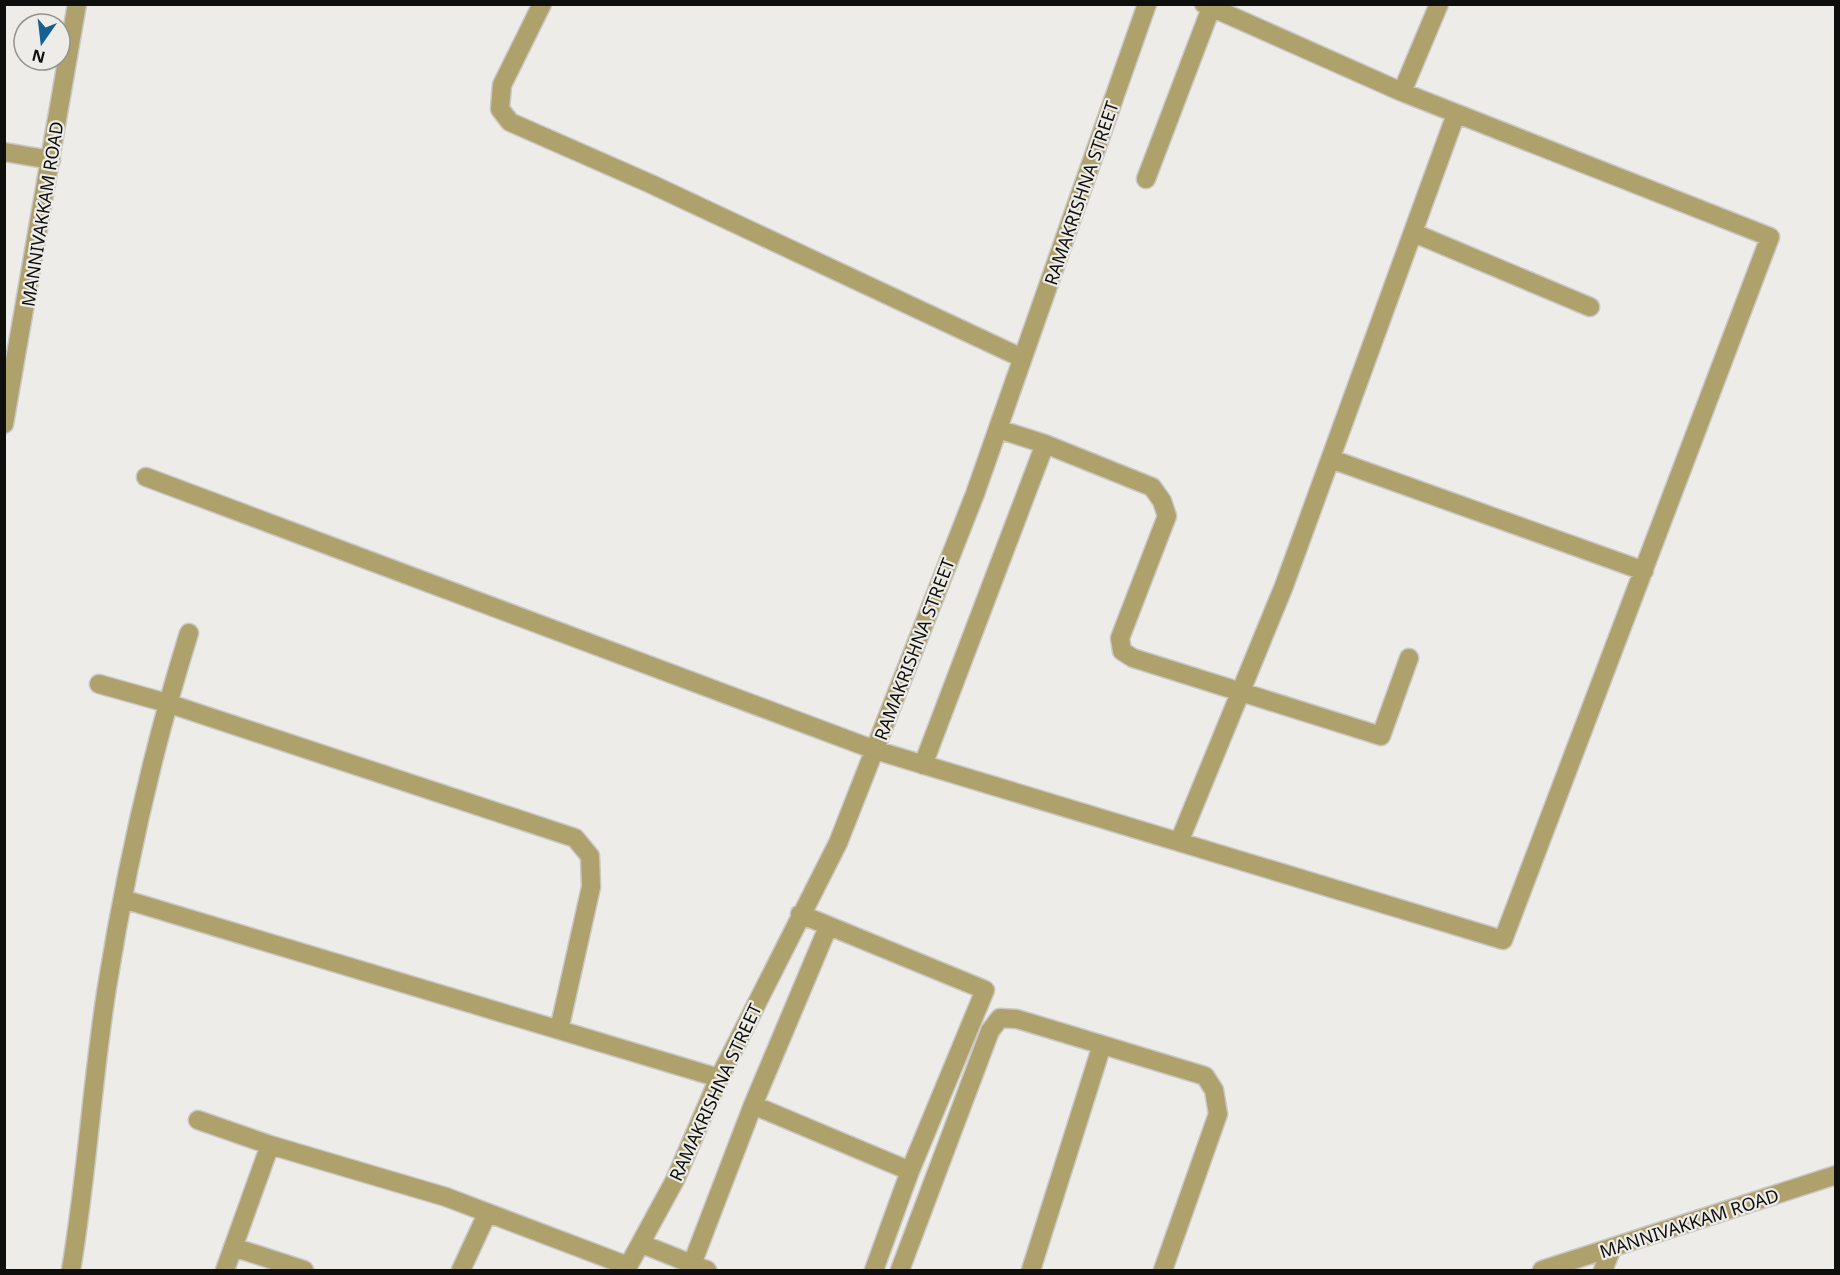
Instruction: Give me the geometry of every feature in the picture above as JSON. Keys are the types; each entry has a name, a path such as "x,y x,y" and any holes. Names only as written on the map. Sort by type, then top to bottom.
{"street":[{"name":"MANNIVAKKAM ROAD","path":"4,424 12,341 51,160 77,4"},
{"path":"542,4 502,85 500,109 510,122 651,184 1022,358"},
{"name":"RAMAKRISHNA STREET","path":"627,1268 675,1180 719,1078 800,914 838,843 999,429 1147,4"},
{"path":"1402,92 1439,4"},
{"path":"146,477 875,750 1503,940 1770,237 1402,92 1207,6 1146,179"},
{"path":"1179,842 1284,586 1456,114"},
{"path":"4,152 51,160"},
{"path":"1414,233 1590,307"},
{"path":"999,429 1045,444 1152,487 1162,501 1167,516 1120,638 1122,651 1133,658 1381,736 1409,658"},
{"path":"923,765 1045,444"},
{"path":"1331,459 1644,571"},
{"path":"71,1270 107,988 123,899 167,703 189,633"},
{"path":"99,684 167,703 575,838 590,856 591,887 559,1030"},
{"path":"123,899 719,1078"},
{"path":"800,914 985,990 910,1171 874,1270"},
{"path":"642,1244 699,1267 753,1105 828,927"},
{"path":"900,1270 990,1031 1000,1018 1017,1019 1206,1076 1214,1090 1218,1114 1162,1270"},
{"path":"1031,1270 1102,1045"},
{"path":"753,1105 910,1171"},
{"path":"198,1120 270,1146 446,1197 627,1268"},
{"path":"225,1270 270,1146"},
{"name":"MANNIVAKKAM ROAD","path":"1542,1270 1836,1175"},
{"path":"461,1270 487,1214"},
{"path":"233,1247 304,1270"},
{"path":"1603,1270 1612,1248"}]}
